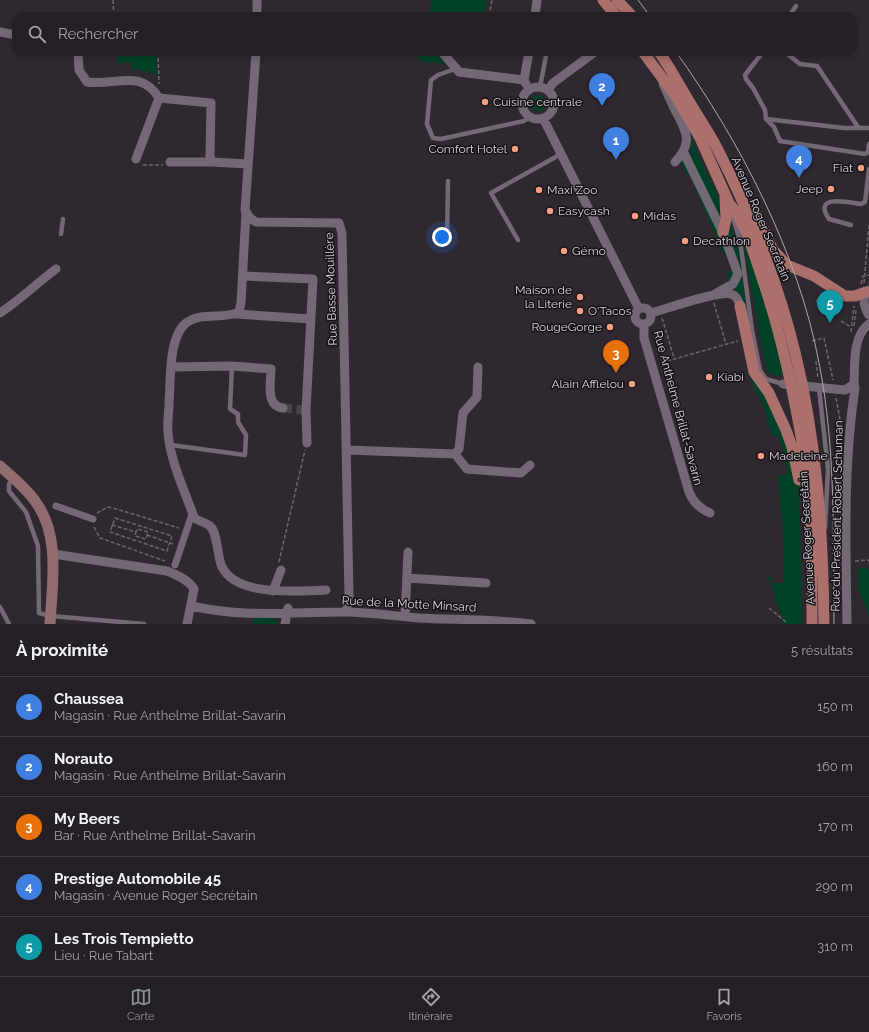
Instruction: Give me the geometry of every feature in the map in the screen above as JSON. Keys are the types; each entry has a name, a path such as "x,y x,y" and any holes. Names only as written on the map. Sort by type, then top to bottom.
{"main road":[{"path":"603,0 613,12"},
{"path":"617,0 628,12"},
{"name":"Avenue Roger Secrétain","path":"646,56 677,98 700,138 727,198 735,210 755,256 805,399 816,466 822,560 824,624"},
{"name":"Avenue Roger Secrétain","path":"661,56 717,147 766,258 777,289 793,365 794,398 804,456 810,533 811,624"},
{"path":"703,124 717,142 745,190 772,250 780,260 794,270 823,281 846,296 861,295"},
{"path":"723,233 726,219 727,198"},
{"path":"745,308 754,372 769,393 786,430 799,473 811,624"},
{"path":"0,466 36,501 46,519 51,535 53,554 50,620"}],"street":[{"path":"257,0 257,12"},
{"path":"536,12 537,0"},
{"path":"0,32 12,34"},
{"path":"78,56 79,70 87,82 145,82 159,98 211,103 210,156 212,162"},
{"path":"236,314 239,312 241,303 248,164 256,56"},
{"path":"445,56 459,72 527,84 544,88 554,98 554,108 543,118 530,117 526,113 522,103 527,84 529,56"},
{"path":"544,88 590,56"},
{"name":"Avenue Roger Secrétain","path":"658,72 686,132 686,144 675,162"},
{"path":"136,159 159,98"},
{"path":"543,118 639,309"},
{"path":"683,151 723,233 738,274 733,284 714,298"},
{"path":"170,162 248,164"},
{"name":"Rue Basse Mouillère","path":"246,212 256,222 340,223 343,250 347,450 349,596 346,612"},
{"path":"0,314 23,298 37,284 56,269"},
{"path":"243,276 313,279 306,410 307,443"},
{"path":"651,313 731,294 738,299 745,308"},
{"path":"861,295 864,298 866,310 869,315"},
{"path":"639,309 646,308 651,313"},
{"path":"639,309 636,313 638,322 644,324 650,320 651,313"},
{"path":"311,319 236,314 232,316 204,316 187,322 181,328 177,337 171,367 168,433 192,514 198,521 210,526 214,534 221,566 228,577 260,590 326,590"},
{"name":"Rue Anthelme Brillat-Savarin","path":"644,324 644,338 689,492 695,502 703,510 710,513"},
{"name":"Rue du Président Robert Schuman","path":"846,624 846,561 850,421 855,388 854,384 858,338 863,328 869,324"},
{"path":"171,367 232,366 271,369 270,396 273,404 278,408 283,408"},
{"path":"455,454 459,449 463,413 477,397 478,366"},
{"path":"783,384 844,390 854,384"},
{"path":"347,450 455,454 467,469 521,472 530,465"},
{"path":"56,506 94,518"},
{"path":"175,565 192,514"},
{"path":"405,616 408,552"},
{"path":"53,554 167,571 178,576 192,585 194,590 192,606 187,624"},
{"path":"273,591 281,570"},
{"path":"407,578 486,583"},
{"name":"Rue de la Motte Minsard","path":"286,614 287,609 290,608 340,606 346,603 349,596"},
{"name":"Rue de la Motte Minsard","path":"192,606 230,612 286,614 346,612 531,624"},
{"path":"285,624 286,614"}],"lane":[{"path":"792,12 796,6"},
{"path":"544,88 546,56"},
{"path":"760,56 745,75 765,110 766,119 774,128 780,141 866,153"},
{"path":"790,56 800,64 817,66 858,127"},
{"path":"455,69 438,75 431,80 427,124 433,138 441,140 524,121 530,117"},
{"path":"766,119 844,128 869,128"},
{"path":"866,153 868,152 869,144"},
{"path":"866,153 869,158"},
{"path":"518,240 491,193 561,154"},
{"path":"851,225 829,219 824,211 825,206 827,202 833,201 861,204 865,202 869,169"},
{"path":"447,238 448,181"},
{"path":"727,198 740,240 745,308 761,374 770,381 783,384"},
{"path":"61,234 63,219"},
{"path":"171,445 245,455 246,435 238,422 238,414 230,409 232,366"},
{"path":"819,388 828,469 827,513 822,560"},
{"path":"14,478 9,484 10,491 28,516 38,546 39,610 41,614 50,620 144,624"},
{"path":"0,607 9,624"}],"path":[{"path":"113,0 114,12"},
{"path":"490,12 492,0"},
{"path":"158,56 159,98"},
{"path":"136,159 138,165 165,165 170,162"},
{"path":"861,295 857,288 862,283 863,276 869,275"},
{"path":"851,335 861,295 869,280"},
{"path":"847,305 861,295"},
{"path":"714,298 726,344"},
{"path":"822,308 835,314 836,312 817,302 816,299 839,304"},
{"path":"661,314 674,358"},
{"path":"841,321 852,327"},
{"path":"812,341 824,338 833,381"},
{"path":"667,360 738,341"},
{"path":"816,361 819,388"},
{"path":"836,396 842,430"},
{"path":"281,570 278,567 307,443"},
{"path":"175,565 100,538 94,530 94,518 100,511 108,507 187,530"},
{"path":"115,518 143,527 172,536 166,550 110,532 115,518"},
{"path":"112,525 136,532 137,529 142,530 148,532 147,535 181,547"},
{"path":"136,532 135,536 146,539 147,535"},
{"path":"139,542 140,537"},
{"path":"846,561 869,560"},
{"path":"769,608 786,622 786,624"}],"green space":[{"path":"431,0 487,0 485,12 430,12"},
{"path":"117,56 157,56 157,76 150,72 131,69 131,63 117,63"},
{"path":"419,56 439,56 445,64 418,61"},
{"path":"538,95 544,97 546,103 544,109 538,111 532,109 530,103 532,97"},
{"path":"690,134 699,157 721,203 722,224 690,159"},
{"path":"683,158 727,251 734,270 732,278 729,282 727,273 733,269 727,254 722,252 690,175 687,176 680,161"},
{"path":"730,221 740,255 746,306 744,306 741,295 733,288 740,282 740,265 728,236"},
{"path":"744,242 756,275 776,341 783,375 776,376 769,372 765,364"},
{"path":"753,378 768,396 797,475 800,512 802,624 784,624 768,577 772,577 772,583 784,583 784,548 778,476 788,474 779,435 772,437 763,404 749,379"},
{"path":"866,567 869,571 869,617 858,588 858,569"},
{"path":"254,618 274,618 278,624 253,624"}],"tunnel":[{"path":"283,408 306,410"}],"tram line":[{"path":"638,0 647,12"},
{"path":"679,56 723,123 764,200 782,241 810,322 824,395 831,460 834,624"}],"place":[{"name":"Cuisine centrale","path":"485,102"},
{"name":"Norauto","path":"602,106"},
{"name":"Comfort Hotel","path":"515,149"},
{"name":"Chaussea","path":"616,160"},
{"name":"Fiat","path":"861,168"},
{"name":"Prestige Automobile 45","path":"799,178"},
{"name":"Jeep","path":"831,189"},
{"name":"Maxi Zoo","path":"539,190"},
{"name":"Easycash","path":"550,211"},
{"name":"Midas","path":"635,216"},
{"name":"Decathlon","path":"685,241"},
{"name":"Gémo","path":"564,251"},
{"name":"Maison de la Literie","path":"580,297"},
{"name":"O'Tacos","path":"580,311"},
{"name":"Les Trois Tempietto","path":"830,323"},
{"name":"RougeGorge","path":"610,327"},
{"name":"My Beers","path":"616,373"},
{"name":"Kiabi","path":"709,377"},
{"name":"Alain Afflelou","path":"632,384"},
{"name":"Madeleine","path":"761,456"}]}
